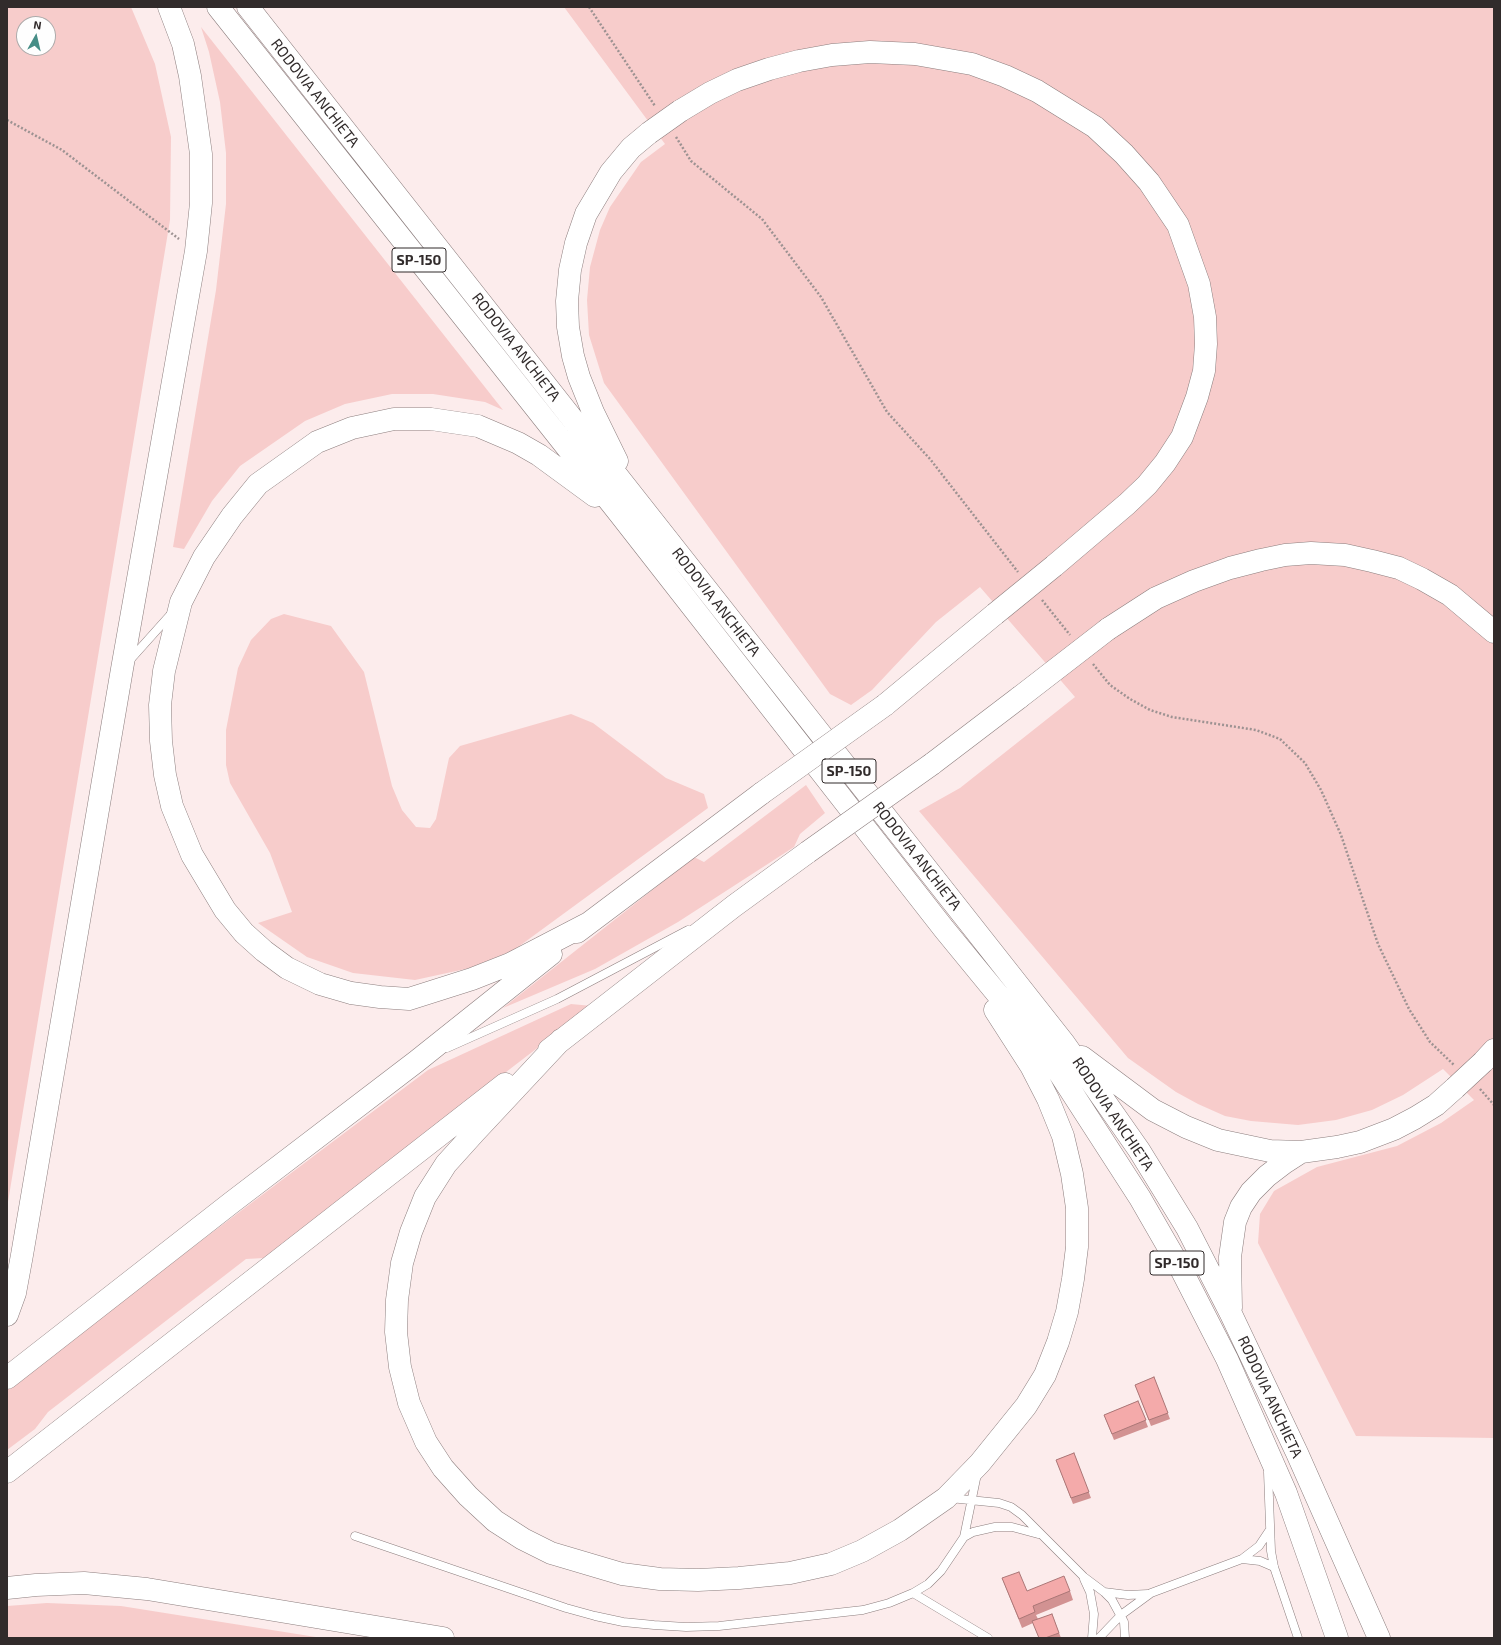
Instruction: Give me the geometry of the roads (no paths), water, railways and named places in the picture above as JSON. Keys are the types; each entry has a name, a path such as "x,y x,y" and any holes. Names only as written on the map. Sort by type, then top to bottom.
{"highway":[{"path":"7,1315 15,1293 22,1255 122,669 196,252 201,203 201,154 190,76 182,44 169,7"},
{"name":"RODOVIA ANCHIETA","path":"218,7 619,513 944,929 1049,1057 1140,1198 1182,1271 1227,1358 1286,1493 1337,1638"},
{"name":"RODOVIA ANCHIETA","path":"248,7 1064,1043 1139,1150 1187,1228 1231,1314 1297,1454 1379,1638"},
{"path":"7,1378 417,1061 589,923 762,793 885,705 1054,566 1147,485 1165,463 1182,437 1197,397 1204,371 1206,344 1205,317 1200,284 1178,225 1150,182 1124,154 1095,127 1037,91 1005,76 972,64 915,54 870,52 832,55 799,61 769,69 737,80 710,93 680,111 649,133 631,148 611,172 586,214 570,270 567,301 568,327 573,356 579,377 593,412 635,498"},
{"path":"589,923 510,964 472,979 409,999 366,995 320,984 287,968 264,951 244,933 225,910 192,855 172,806 163,761 160,705 164,671 181,602 204,557 232,516 258,484 317,442 352,428 394,419 424,419 478,426 518,443 539,455 619,513"},
{"path":"7,1472 734,906 932,764 1108,630 1156,598 1194,581 1230,568 1261,560 1285,555 1311,553 1345,555 1399,568 1422,579 1450,595 1494,632"},
{"path":"561,1040 446,1164 425,1197 407,1244 402,1263 397,1300 396,1332 400,1366 409,1403 426,1442 443,1468 468,1496 495,1521 523,1539 551,1553 587,1565 622,1574 660,1580 698,1580 790,1573 831,1564 862,1551 900,1530 946,1498 980,1463 1026,1406 1045,1375 1067,1312 1073,1279 1077,1246 1077,1208 1072,1174 1063,1136 1048,1100 1031,1066 944,929"},
{"path":"1064,1043 1153,1110 1186,1127 1218,1140 1243,1146 1270,1151 1301,1152 1353,1144 1394,1129 1415,1118 1436,1104 1456,1088 1489,1056"},
{"path":"1231,1314 1230,1257 1235,1222 1241,1207 1252,1192 1267,1176 1301,1152"},
{"path":"7,1588 84,1583 147,1589 443,1638"}],"lane":[{"path":"122,669 181,602"},
{"path":"417,1061 557,999 734,906"},
{"path":"1266,1447 1269,1478 1269,1531 1274,1567 1298,1638"},
{"path":"355,1536 566,1608 602,1618 654,1625 686,1627 719,1626 863,1610 889,1604 913,1594 928,1584 941,1571 964,1537 980,1463"},
{"path":"946,1498 999,1503 1011,1507 1084,1577 1112,1600 1124,1622 1125,1638"},
{"path":"964,1537 973,1532 995,1527 1012,1527 1039,1534"},
{"path":"1104,1592 1128,1595 1151,1593 1242,1559 1258,1546 1269,1531"},
{"path":"1242,1559 1260,1561 1274,1567"},
{"path":"1084,1577 1093,1602 1094,1614 1092,1638"},
{"path":"1099,1638 1121,1615 1151,1593"},
{"path":"913,1594 988,1638"}]}
